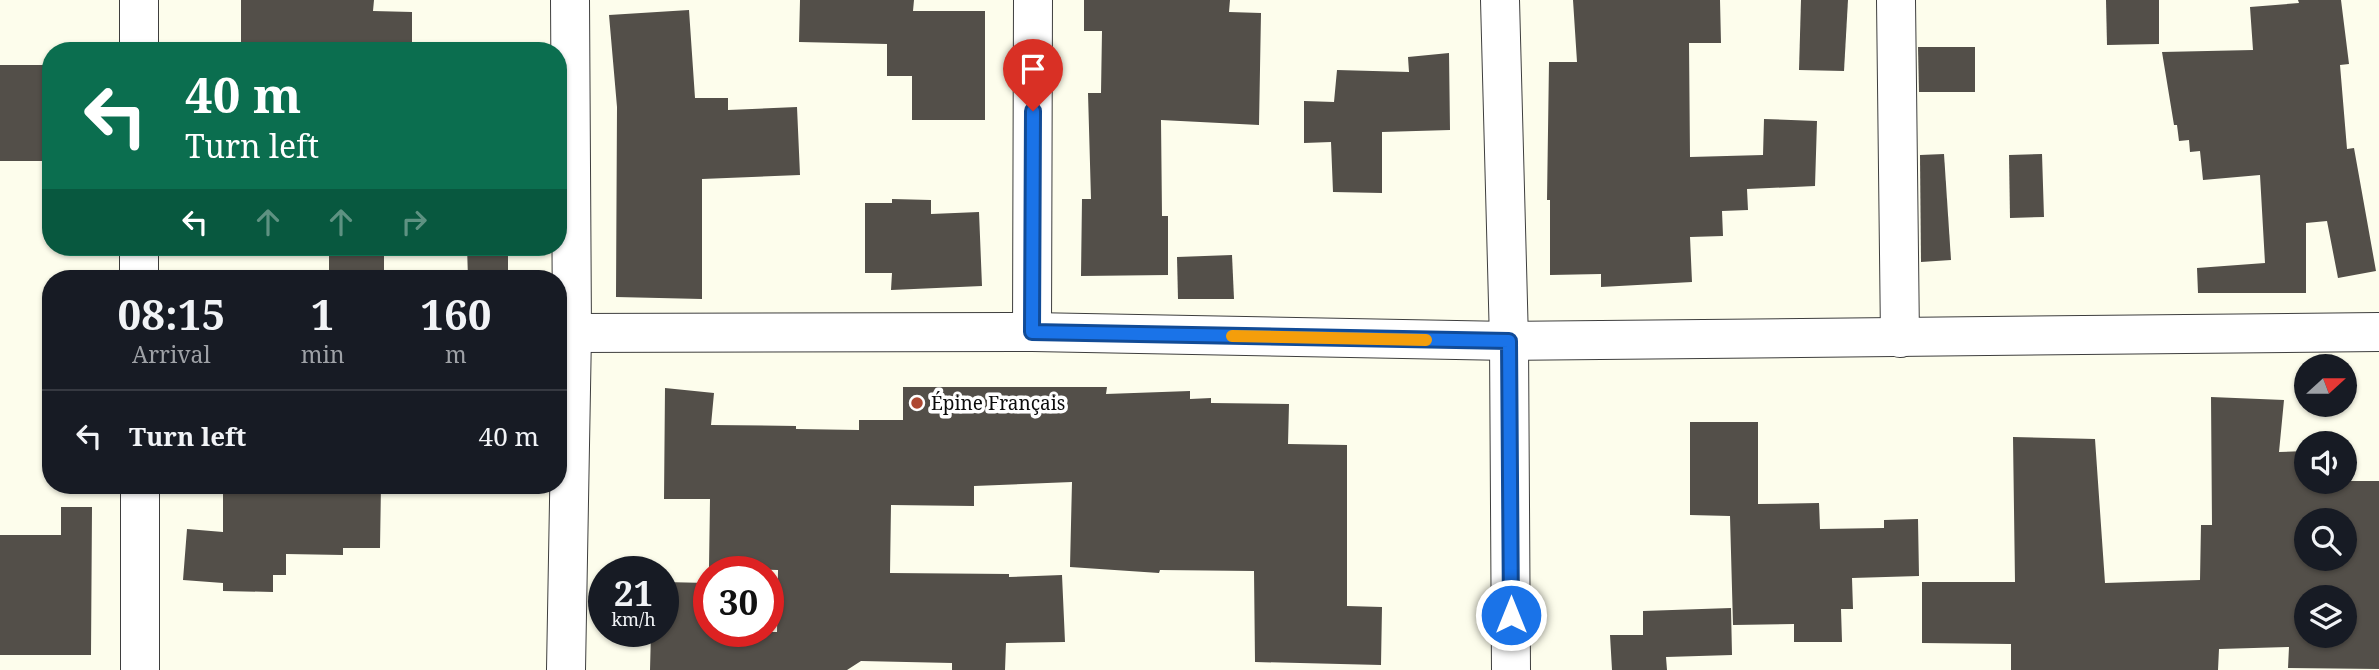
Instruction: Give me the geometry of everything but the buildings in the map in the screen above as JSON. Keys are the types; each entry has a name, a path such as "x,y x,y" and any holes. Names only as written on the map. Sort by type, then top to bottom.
{"street":[{"path":"139,0 139,42"},
{"path":"566,670 572,333 570,0"},
{"path":"1032,332 1033,0"},
{"path":"1500,0 1509,341 1511,670"},
{"path":"1896,0 1900,338"},
{"path":"572,333 1032,332 1509,341 2379,332"},
{"path":"140,494 140,670"}],"slow traffic":[{"path":"1232,336 1426,340"}],"place":[{"name":"Épine Français","path":"917,403"}],"route":[{"path":"1033,111 1032,332 1509,341 1511,615"}]}
